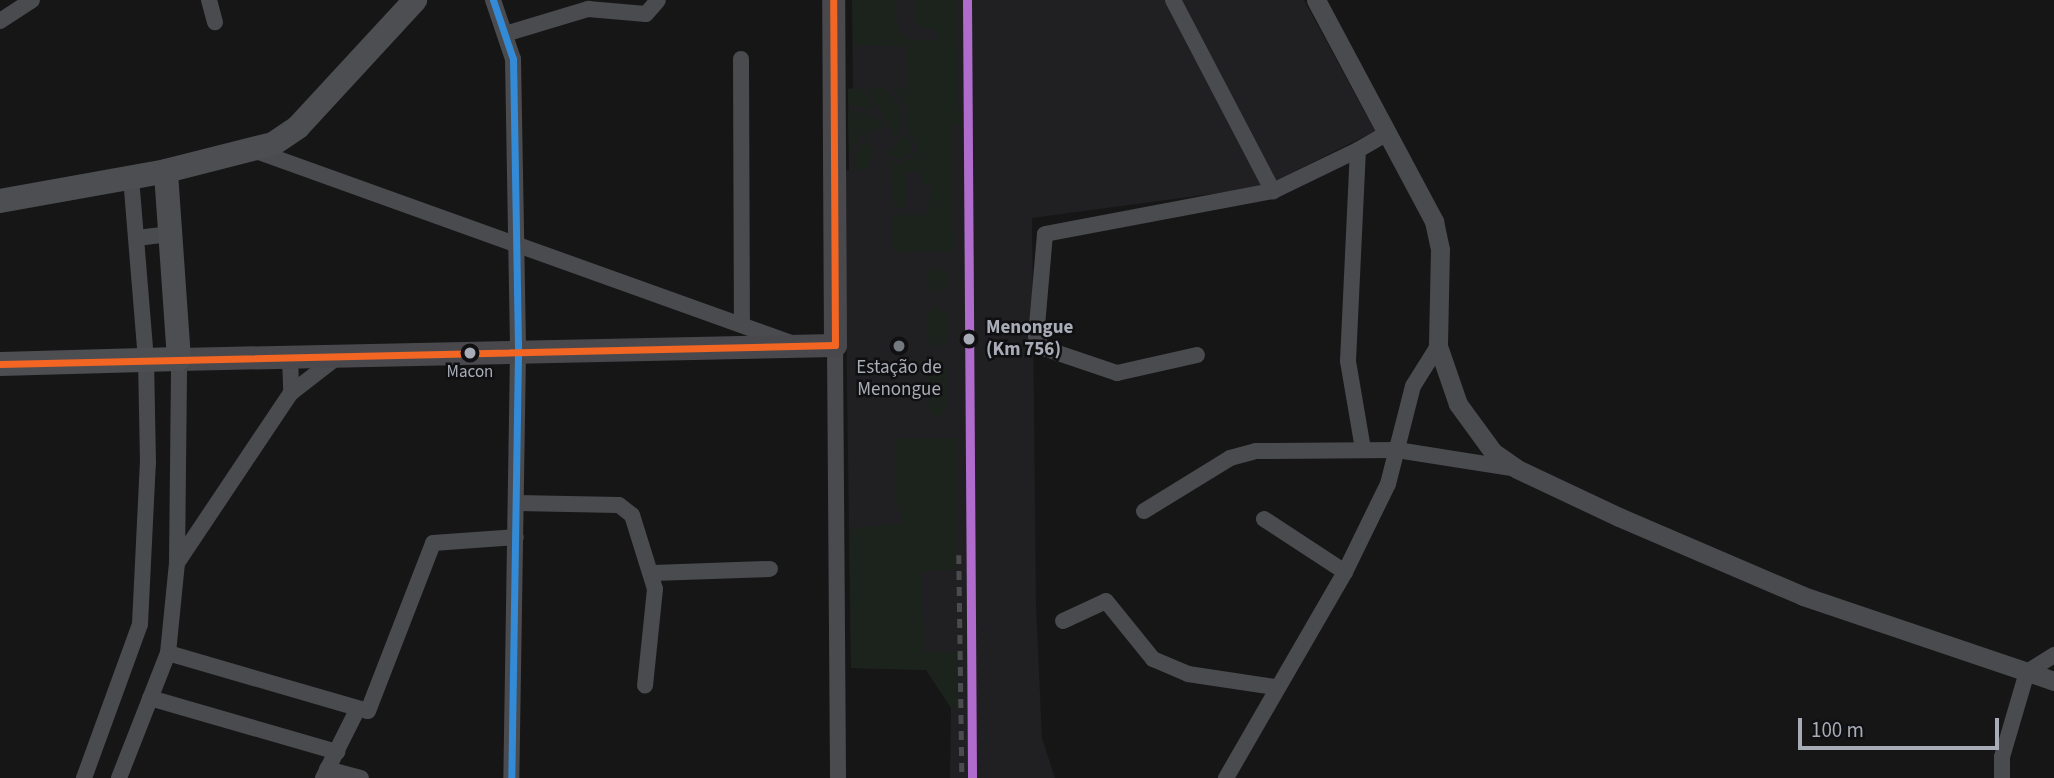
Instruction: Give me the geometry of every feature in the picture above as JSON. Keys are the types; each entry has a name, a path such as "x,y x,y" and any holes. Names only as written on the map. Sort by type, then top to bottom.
{"main road":[{"path":"0,201 166,171 256,151 298,127 415,0"},
{"path":"0,364 342,354 518,353 835,345 833,0"},
{"path":"166,171 179,359"}],"street":[{"path":"0,21 32,0"},
{"path":"209,0 215,22"},
{"path":"493,0 508,33 513,59 518,353 511,778"},
{"path":"508,33 571,7 646,14 658,0"},
{"path":"1173,0 1273,191"},
{"path":"1315,0 1429,209 1438,235 1438,346 1458,404 1493,452 1517,469 1803,596 2054,681"},
{"path":"741,59 742,323"},
{"path":"1197,355 1110,372 1043,348 1036,337 1043,238 1051,230 1273,191 1387,133"},
{"path":"1358,150 1348,361 1363,449"},
{"path":"256,151 514,240 798,345"},
{"path":"84,778 140,624 148,463 146,360 131,176"},
{"path":"137,238 171,234"},
{"path":"835,345 838,778"},
{"path":"1226,778 1275,687 1345,572 1384,494 1413,386 1438,346"},
{"path":"177,563 291,393 342,354"},
{"path":"290,356 291,393"},
{"path":"119,778 167,653 171,627 177,563 179,359"},
{"path":"1144,511 1242,453 1397,450 1517,469"},
{"path":"517,503 627,508 653,573 645,685"},
{"path":"1264,519 1345,572"},
{"path":"167,653 357,710 369,711 433,543 516,537"},
{"path":"653,573 770,569"},
{"path":"1063,621 1106,601 1153,659 1188,674 1275,687"},
{"path":"140,624 171,627"},
{"path":"2002,778 2002,757 2027,672 2054,655"},
{"path":"150,698 337,752"},
{"path":"357,710 325,773 361,778"}],"shaded area":[{"path":"852,0 1304,0 1375,131 1263,187 1032,218 1036,606 1042,738 1055,778 950,778 951,708 927,670 851,668 844,171 849,170 848,89 853,88"},
{"path":"852,0 896,0 897,27 905,39 938,40 938,33 915,23 914,0 956,0 958,111 962,112 962,125 952,126 953,251 894,252 894,215 927,215 931,184 922,184 922,172 906,172 906,208 894,207 890,162 902,164 918,150 908,129 906,106 893,88 907,88 906,46 854,45"},
{"path":"859,88 870,99 875,110 848,104 848,89"},
{"path":"868,88 884,88 898,104 903,119 897,140"},
{"path":"848,111 869,114 885,126 860,136 849,155"},
{"path":"906,133 912,143 910,153 901,159 892,157 888,153"},
{"path":"868,136 868,144 875,152 869,160 870,170 855,170 857,150"},
{"path":"938,269 946,272 949,280 946,288 938,291 930,288 927,280 930,272"},
{"path":"934,307 947,314 947,341 937,348 927,340 927,315"},
{"path":"937,358 946,365 946,411 938,418 929,411 928,365"},
{"path":"955,438 956,570 922,571 923,652 957,652 958,707 951,708 926,670 851,668 849,529 902,523 902,506 895,506 895,439"}],"railway":[{"path":"959,555 962,778"}],"transit line":[{"path":"493,0 513,59 518,353 511,778"},
{"path":"0,364 835,345 833,0"},
{"path":"967,0 972,778"}],"place":[{"name":"Menongue (Km 756)","path":"969,339"},
{"name":"Estação de Menongue","path":"899,346"},
{"name":"Macon","path":"470,353"}]}
